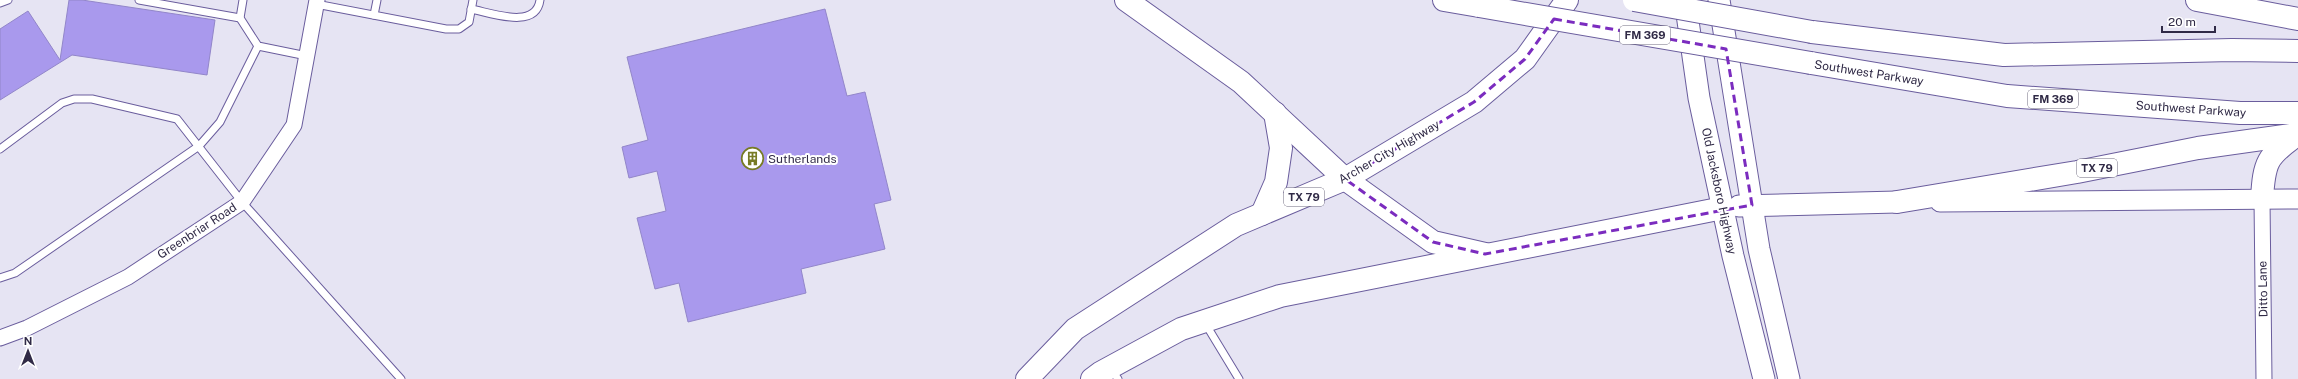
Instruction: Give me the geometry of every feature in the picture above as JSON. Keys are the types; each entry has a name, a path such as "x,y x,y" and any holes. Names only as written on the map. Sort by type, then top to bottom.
{"main road":[{"path":"1126,0 1241,82 1345,179 1433,242 1485,254"},
{"name":"Southwest Parkway","path":"1444,0 2007,96 2240,113 2298,113"},
{"name":"Archer City Highway","path":"1027,379 1075,329 1236,225 1345,179 1474,102 1525,59 1567,0"},
{"path":"1634,0 1812,32 2004,55 2232,50 2298,51"},
{"name":"Old Jacksboro Highway","path":"1685,0 1699,98 1723,208 1764,379"},
{"path":"1719,0 1759,249 1789,379"},
{"path":"2197,0 2298,19"},
{"path":"1262,214 1276,182 1281,148 1275,113"},
{"path":"2262,199 2263,173 2274,151 2298,134"},
{"name":"TX 79","path":"1092,379 1114,373 1181,329 1280,296 1485,254 1723,208 1752,205 1897,202 2077,172 2198,148 2298,134"}],"street":[{"name":"Greenbriar Road","path":"0,338 27,328 128,276 242,202 294,125 317,2"},
{"name":"Ditto Lane","path":"2262,199 2264,379"},
{"path":"1897,202 2298,199"}],"lane":[{"path":"0,3 8,0"},
{"path":"139,0 240,18"},
{"path":"243,0 240,18 258,46 306,56"},
{"path":"374,15 377,0"},
{"path":"317,2 446,30 459,30 469,22 473,0"},
{"path":"471,9 523,18 532,15 539,8 540,0"},
{"path":"0,278 15,273 198,146 220,122 258,46"},
{"path":"0,149 62,103 74,99 92,99 177,119 242,202 401,379"},
{"path":"1204,322 1239,379"}],"highlighted area":[{"path":"1554,19 1726,49 1752,205 1485,254 1433,242 1345,179 1474,102 1525,59"}],"building":[{"path":"69,0 82,0 215,20 207,75 72,55 0,100 0,29 28,11 60,60"},
{"name":"Sutherlands","path":"825,9 847,96 865,92 891,200 874,204 885,249 801,269 806,293 688,322 679,283 655,289 637,218 666,211 657,171 629,178 622,147 648,140 627,57"}],"place":[{"name":"Sutherlands","path":"753,159"}]}
